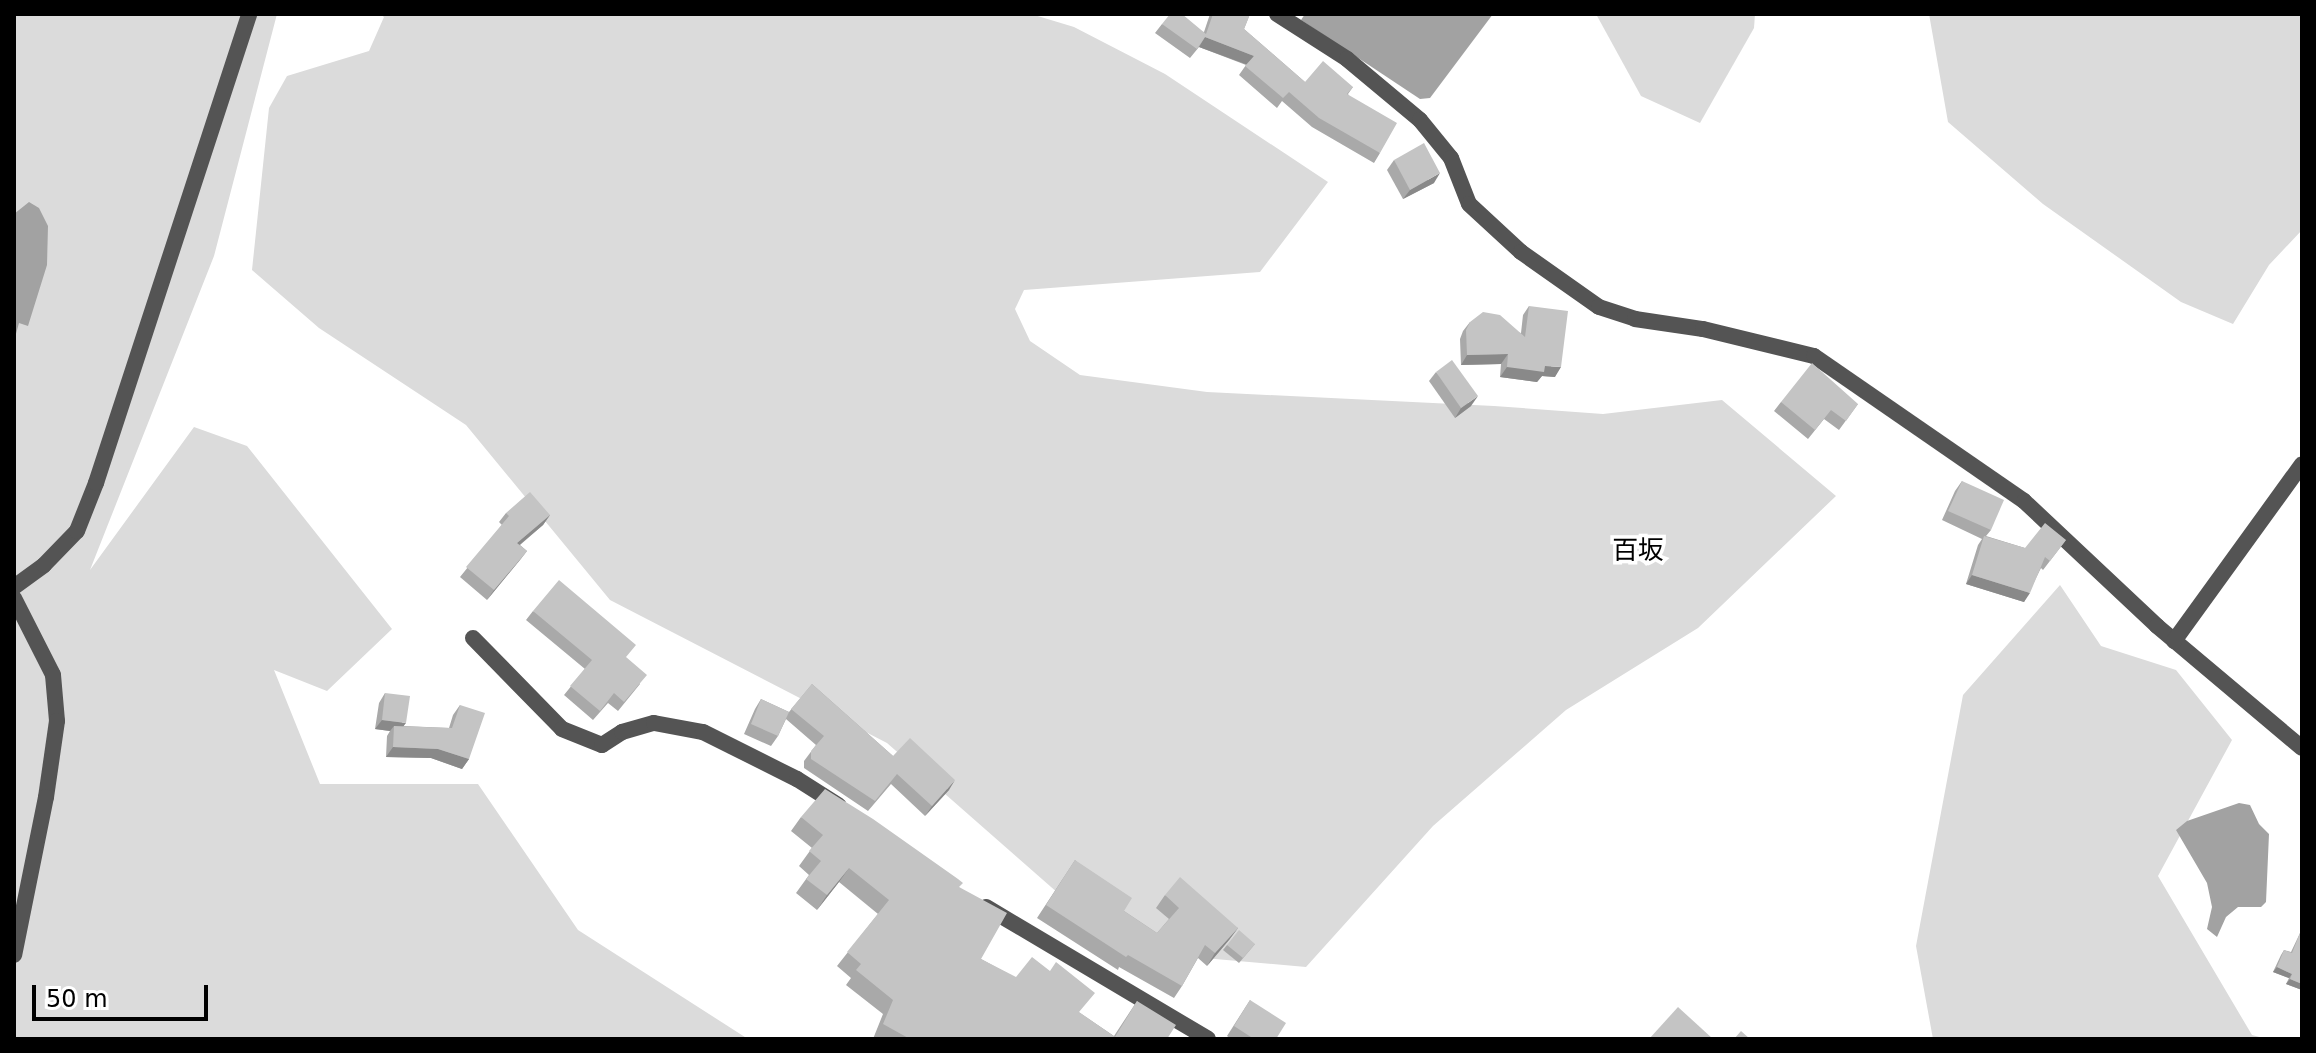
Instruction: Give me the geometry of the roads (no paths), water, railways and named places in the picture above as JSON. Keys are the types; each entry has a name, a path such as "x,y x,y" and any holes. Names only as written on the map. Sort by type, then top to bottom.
{"street":[{"path":"14,587 44,565 77,531 101,468 249,14"},
{"path":"1277,14 1347,59 1420,120 1451,158 1469,204 1521,252 1599,307 1635,319 1703,329 1814,356 2024,501 2174,641 2302,748"},
{"path":"2174,641 2302,464"},
{"path":"14,598 53,675 57,721 46,797 14,955"},
{"path":"473,638 562,729 602,745 622,732 654,723 703,732 797,779 857,816"},
{"path":"978,901 1208,1039"}],"district":[{"name":"百坂","path":"1638,551"}]}
